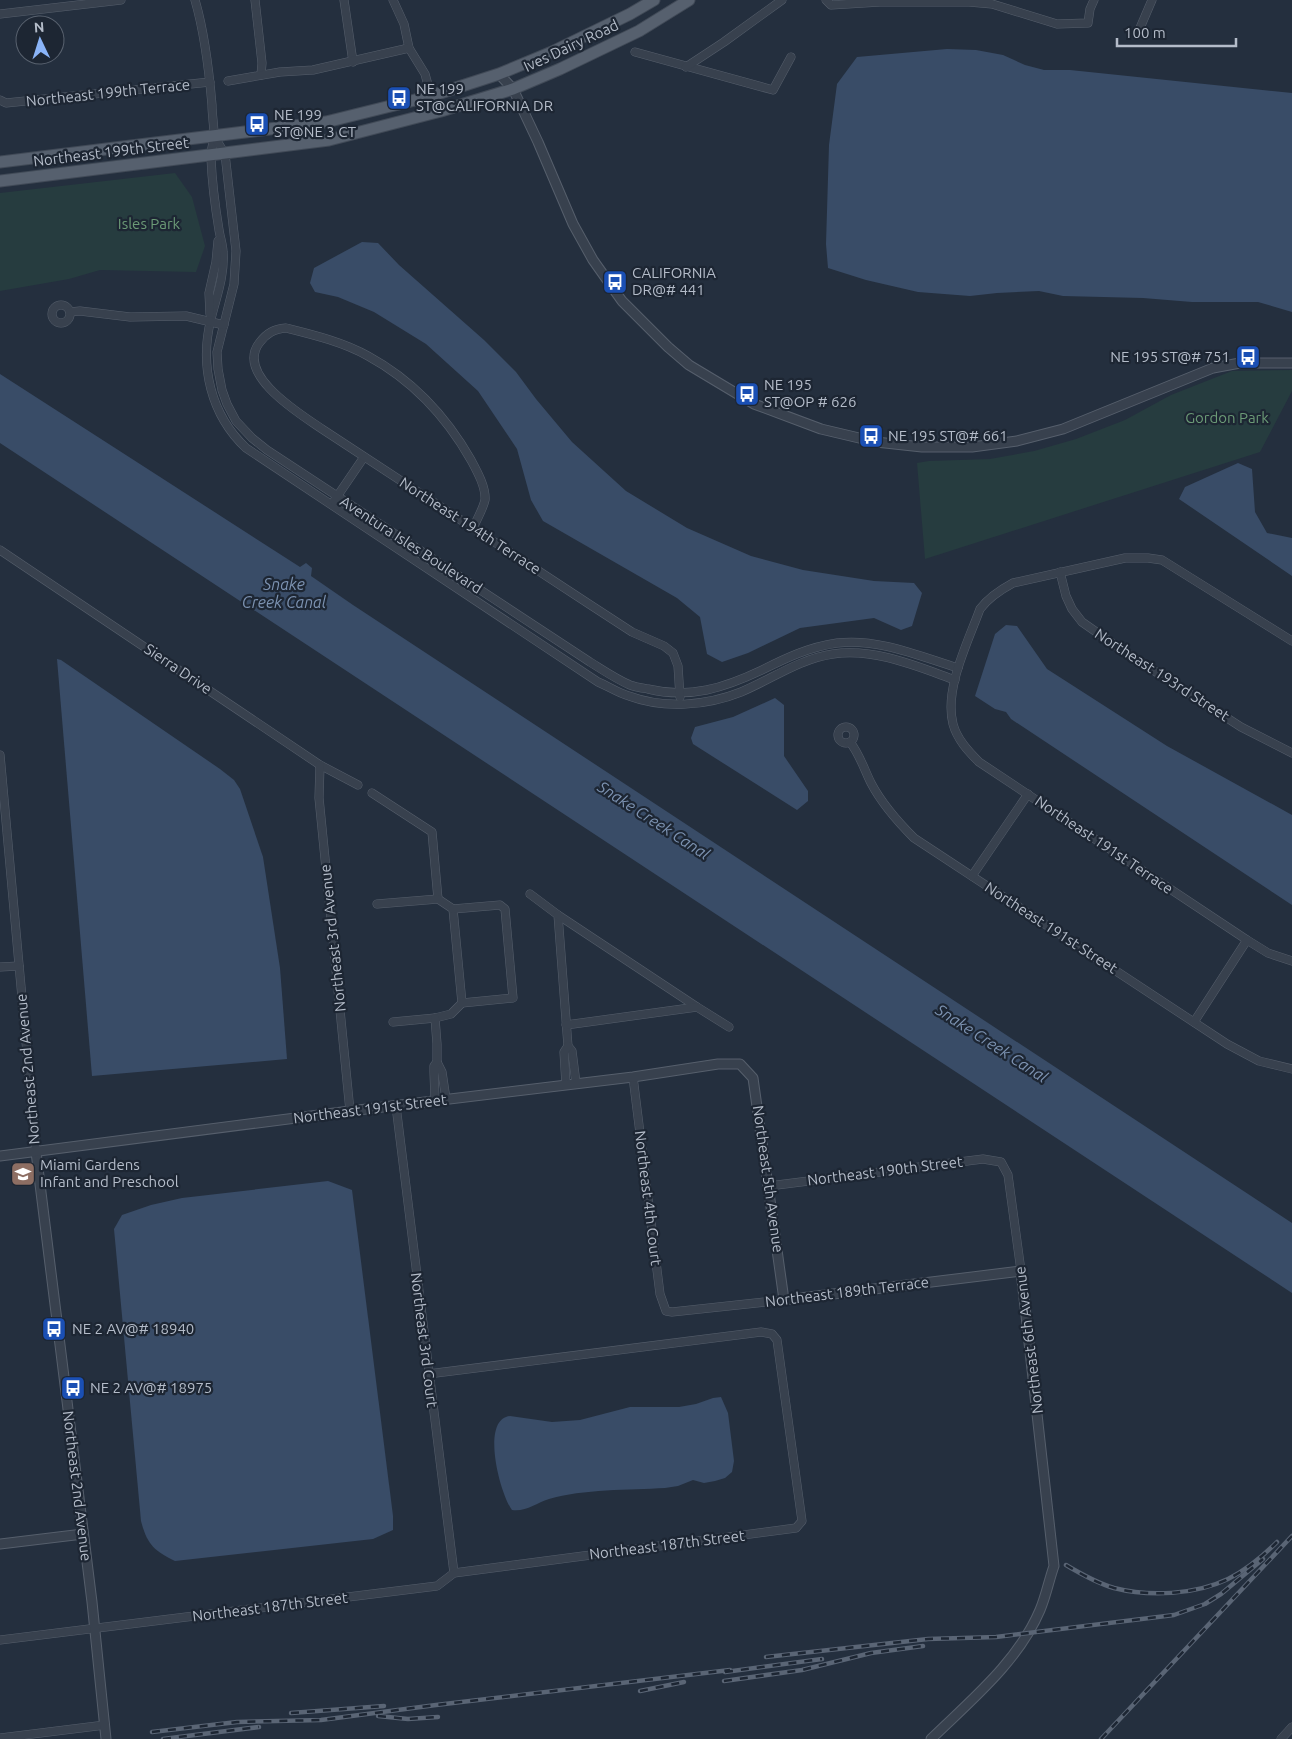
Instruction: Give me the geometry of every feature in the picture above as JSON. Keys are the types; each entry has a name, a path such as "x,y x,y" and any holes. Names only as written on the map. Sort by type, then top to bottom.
{"main road":[{"name":"Ives Dairy Road","path":"214,136 326,122 431,96 499,74 552,52 630,14 654,0"},
{"name":"Ives Dairy Road","path":"225,154 329,140 441,111 513,89 639,31 689,0"},
{"name":"Northeast 199th Street","path":"0,162 214,136"},
{"name":"Northeast 199th Street","path":"0,181 225,154"}],"street":[{"path":"0,14 121,0"},
{"path":"195,0 201,21 210,82 214,136"},
{"path":"255,0 262,63 261,75"},
{"path":"344,0 353,62"},
{"path":"393,0 404,24 409,48 425,74 431,96"},
{"path":"686,67 782,0"},
{"path":"826,0 831,5 880,2 993,2 1056,24 1088,22 1094,0"},
{"path":"1140,28 1152,0"},
{"path":"228,81 261,75 313,70 409,48"},
{"path":"635,52 773,90 791,57"},
{"path":"499,74 513,89 573,224 593,260 622,301 689,365 754,404 821,430 876,442 922,447 972,447 1018,441 1062,428 1213,368 1240,364 1292,363"},
{"name":"Northeast 199th Terrace","path":"3,101 210,82"},
{"name":"Aventura Isles Boulevard","path":"214,136 225,154 236,243 234,284 217,352 218,369 227,404 236,421 267,450 590,662 630,685 662,692 695,693 721,687 798,652 817,646 838,643 862,642 882,644 958,668"},
{"name":"Aventura Isles Boulevard","path":"214,136 211,156 223,252 223,269 210,322 206,358 211,391 217,409 227,426 246,448 598,682 629,696 659,704 680,704 721,698 741,692 813,658 834,654 856,653 886,657 955,680"},
{"path":"70,312 80,311 150,318 186,316 224,325"},
{"name":"Northeast 194th Terrace","path":"473,528 485,499 483,487 460,440 444,418 420,392 369,357 344,345 286,328 277,329 266,335 258,345 254,355 254,366 258,375 266,384 300,413 364,457 620,624 641,637 664,646 673,653 678,666 680,704"},
{"path":"331,505 364,457"},
{"name":"Sierra Drive","path":"0,550 320,765 358,785"},
{"path":"955,680 980,609 999,590 1013,583 1125,558 1162,560 1292,641"},
{"name":"Northeast 193rd Street","path":"1060,572 1066,596 1072,609 1082,622 1241,727 1292,753"},
{"name":"Northeast 191st Terrace","path":"955,680 952,698 953,723 956,732 978,762 1247,940 1268,953 1292,961"},
{"name":"Northeast 191st Street","path":"850,742 859,753 872,785 882,801 914,838 1243,1054 1259,1061 1292,1068"},
{"name":"Northeast 2nd Avenue","path":"0,756 36,1152 95,1629 106,1739"},
{"name":"Northeast 3rd Avenue","path":"320,765 319,798 350,1111"},
{"path":"372,793 432,832 438,899"},
{"path":"972,876 1028,794"},
{"path":"530,894 558,915 729,1027"},
{"path":"378,904 438,899 453,909 500,905 504,910 506,919 513,998 462,1003 451,1014 436,1018 393,1022"},
{"path":"453,909 462,1003"},
{"path":"558,915 568,1046 572,1051 576,1083"},
{"path":"1194,1022 1247,940"},
{"path":"0,967 19,966"},
{"path":"566,1025 697,1007"},
{"path":"435,1100 436,1018"},
{"path":"566,1085 564,1052 568,1046"},
{"path":"436,1062 442,1072 446,1099"},
{"name":"Northeast 191st Street","path":"0,1156 435,1100 633,1077 718,1064 740,1064"},
{"name":"Northeast 5th Avenue","path":"740,1064 753,1078 784,1300"},
{"name":"Northeast 4th Court","path":"633,1077 660,1294 666,1311 672,1312"},
{"name":"Northeast 3rd Court","path":"396,1106 454,1573"},
{"name":"Northeast 190th Street","path":"769,1186 983,1159 1001,1162"},
{"name":"Northeast 6th Avenue","path":"931,1739 982,1689 1019,1648 1041,1609 1054,1566 1021,1271 1008,1175 1001,1162"},
{"name":"Northeast 189th Terrace","path":"672,1312 1021,1271"},
{"name":"Northeast 187th Street","path":"0,1640 437,1586 454,1573 796,1528 802,1521 777,1340 772,1334 761,1332 428,1374"},
{"path":"0,1544 83,1534"},
{"path":"0,1738 105,1725"},
{"path":"1282,1739 1292,1727"}],"green space":[{"name":"Isles Park","path":"175,173 192,197 205,246 196,272 100,270 69,279 0,291 0,193"},
{"name":"Gordon Park","path":"1292,370 1292,391 1260,452 925,559 917,463 990,459 1034,451 1076,439 1125,420 1171,395 1232,371"}],"water":[{"path":"947,49 976,50 1003,55 1025,65 1044,70 1070,70 1292,93 1292,312 1258,302 1192,302 1143,298 1063,296 1039,291 970,296 918,292 866,280 828,268 826,244 829,145 837,84 857,57"},
{"path":"362,242 378,243 399,265 484,340 516,372 572,442 626,491 687,528 751,556 803,570 874,581 914,583 922,593 912,626 901,630 874,618 800,628 748,653 722,662 707,654 700,617 677,598 543,521 531,500 517,449 478,391 426,344 374,312 338,297 315,292 310,283 314,268"},
{"name":"Snake Creek Canal","path":"0,374 300,567 306,563 312,568 311,576 353,605 1292,1223 1292,1293 0,443"},
{"path":"1238,463 1252,469 1255,512 1267,533 1292,538 1292,576 1179,499 1185,487"},
{"path":"1006,625 1017,626 1047,669 1167,746 1292,815 1292,905 1011,719 1006,712 995,709 975,696 995,634"},
{"path":"57,659 220,769 234,780 240,789 263,857 280,968 287,1059 92,1076"},
{"path":"775,698 784,705 784,756 808,791 808,801 797,810 693,744 691,738 695,727 733,717"},
{"path":"328,1181 352,1190 393,1516 393,1530 373,1539 175,1561 152,1546 141,1521 114,1229 122,1215 151,1205 182,1198"},
{"path":"721,1397 728,1413 734,1461 732,1472 725,1478 704,1483 693,1480 678,1486 665,1488 576,1493 549,1499 517,1510 512,1510 507,1501 502,1489 495,1458 494,1443 496,1430 501,1420 510,1416 552,1422 580,1420 630,1407 679,1407"}],"railway":[{"path":"1101,1739 1292,1536"},
{"path":"1066,1565 1095,1581 1114,1588 1142,1593 1172,1593 1201,1588 1228,1579 1254,1562 1277,1542"},
{"path":"766,1657 928,1639 996,1637 1174,1615 1205,1604 1221,1594 1263,1559"},
{"path":"724,1681 802,1670 871,1653 923,1646"},
{"path":"725,1672 822,1659"},
{"path":"152,1732 237,1722 321,1720 730,1670"},
{"path":"640,1691 684,1682"},
{"path":"291,1713 384,1706"},
{"path":"378,1716 408,1719 438,1717"},
{"path":"163,1739 259,1727"}],"place":[{"name":"NE 199 ST@CALIFORNIA DR","path":"399,98"},
{"name":"NE 199 ST@NE 3 CT","path":"257,124"},
{"name":"CALIFORNIA DR@# 441","path":"615,282"},
{"name":"NE 195 ST@# 751","path":"1248,357"},
{"name":"NE 195 ST@OP # 626","path":"747,394"},
{"name":"NE 195 ST@# 661","path":"871,436"},
{"name":"Miami Gardens Infant and Preschool","path":"23,1174"},
{"name":"NE 2 AV@# 18940","path":"54,1329"},
{"name":"NE 2 AV@# 18975","path":"73,1388"}]}
